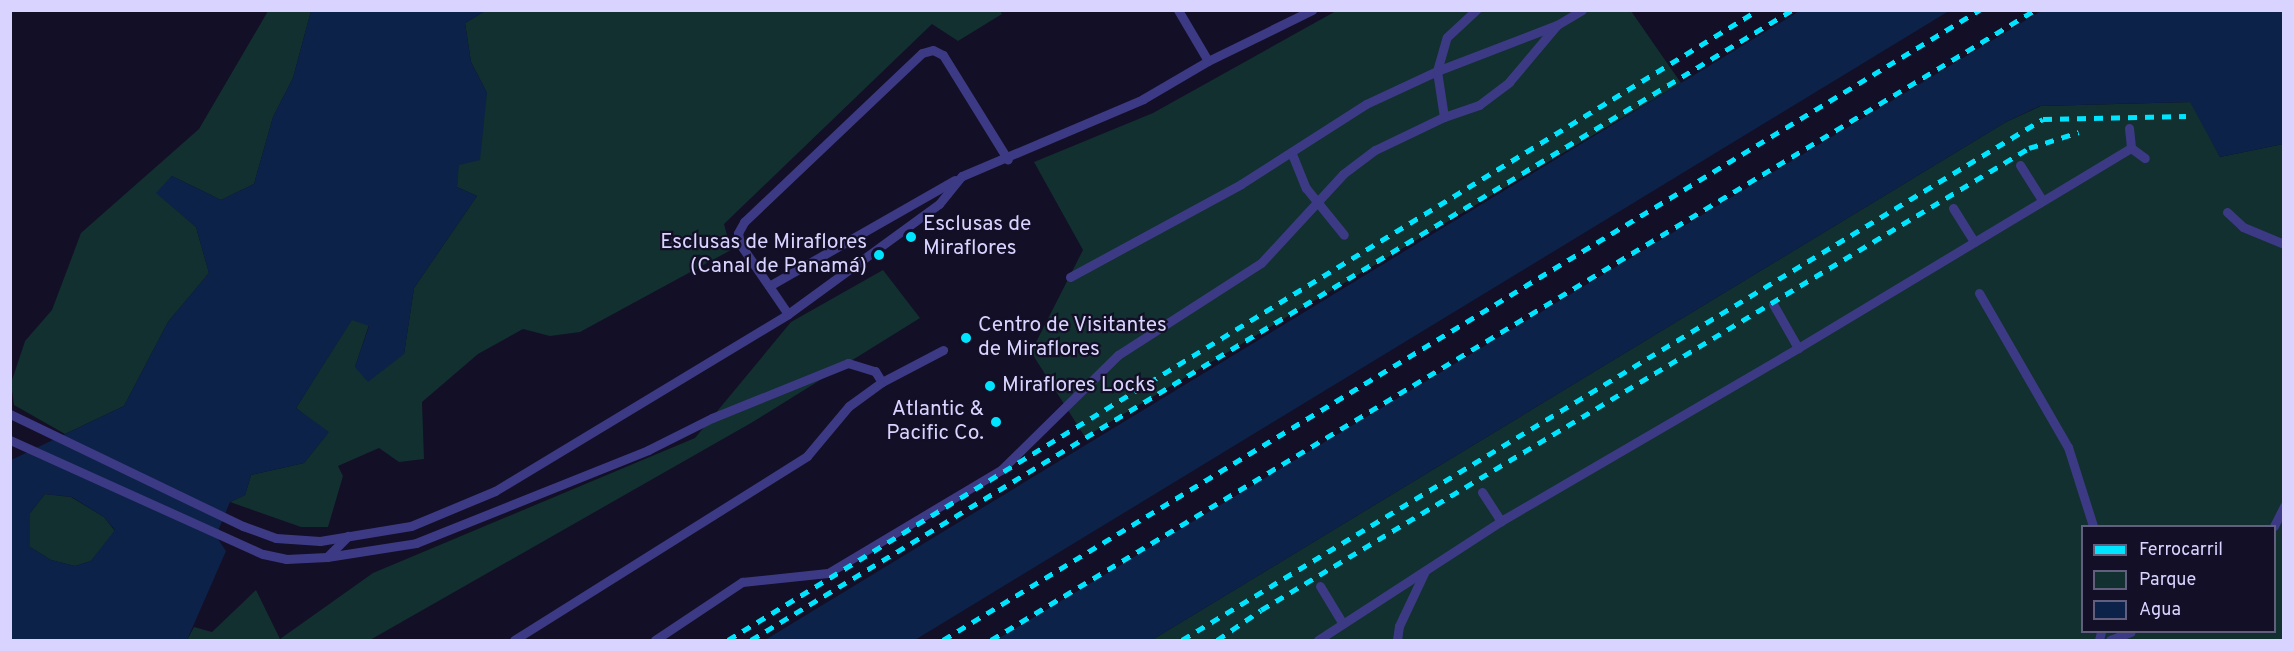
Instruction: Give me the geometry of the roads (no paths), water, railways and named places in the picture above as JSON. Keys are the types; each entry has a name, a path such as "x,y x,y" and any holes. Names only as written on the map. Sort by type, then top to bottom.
{"lane":[{"path":"1178,10 1208,61"},
{"path":"1444,117 1437,72 1447,37 1476,10"},
{"path":"1070,277 1292,154 1366,104 1437,72 1557,25 1582,10"},
{"path":"769,286 962,176 1008,160 1143,99 1208,61 1305,12"},
{"path":"655,640 742,582 828,573 1001,470 1118,355 1261,263 1343,174 1375,150 1444,117 1479,105 1509,82 1557,25"},
{"path":"788,314 740,244 738,233 744,222 922,53 933,50 943,55 1008,160"},
{"path":"2129,128 2131,148 2145,158"},
{"path":"1318,640 1501,521 1798,348 2131,148"},
{"path":"1292,154 1306,188 1344,235"},
{"path":"2020,165 2042,200"},
{"path":"10,414 243,526 297,541 411,526 495,491 788,314 939,204 962,176"},
{"path":"1953,208 1974,242"},
{"path":"2227,212 2243,227 2283,244"},
{"path":"1979,294 2068,447 2093,525"},
{"path":"1773,304 1798,348"},
{"path":"514,640 807,456 840,415 882,382 943,351"},
{"path":"10,440 239,545 286,558 327,557 416,543 648,450 712,418 848,363 875,371 882,382"},
{"path":"1482,492 1501,521"},
{"path":"2274,525 2283,506"},
{"path":"327,557 348,536"},
{"path":"1397,640 1399,626 1426,568"},
{"path":"1320,586 1343,624"},
{"path":"2110,640 2128,633"}],"water":[{"path":"1801,10 1949,11 915,640 765,640"},
{"path":"311,11 485,11 465,23 471,62 487,93 480,160 459,165 457,187 477,196 414,288 404,354 368,382 355,367 369,326 352,320 296,408 329,432 304,463 251,475 245,495 230,502 216,536 226,551 187,640 11,640 11,460 124,406 168,322 209,273 196,227 156,193 172,176 221,200 254,184 273,117 293,78","holes":["45,494 72,497 104,517 115,530 91,561 75,566 51,560 30,547 30,513"]},
{"path":"2041,11 2283,11 2283,144 2220,157 2190,102 2040,106 2006,122 1152,640 996,640"}],"railway":[{"path":"728,640 1758,10"},
{"path":"751,640 1792,10"},
{"path":"943,640 1979,10"},
{"path":"991,640 2035,10"},
{"path":"1182,640 2043,119 2186,116"},
{"path":"1217,640 1261,610 2029,148 2079,132"}],"place":[{"name":"Esclusas de Miraflores","path":"911,237"},
{"name":"Esclusas de Miraflores (Canal de Panamá)","path":"879,255"},
{"name":"Centro de Visitantes de Miraflores","path":"966,338"},
{"name":"Miraflores Locks","path":"990,386"},
{"name":"Atlantic & Pacific Co.","path":"996,422"}]}
